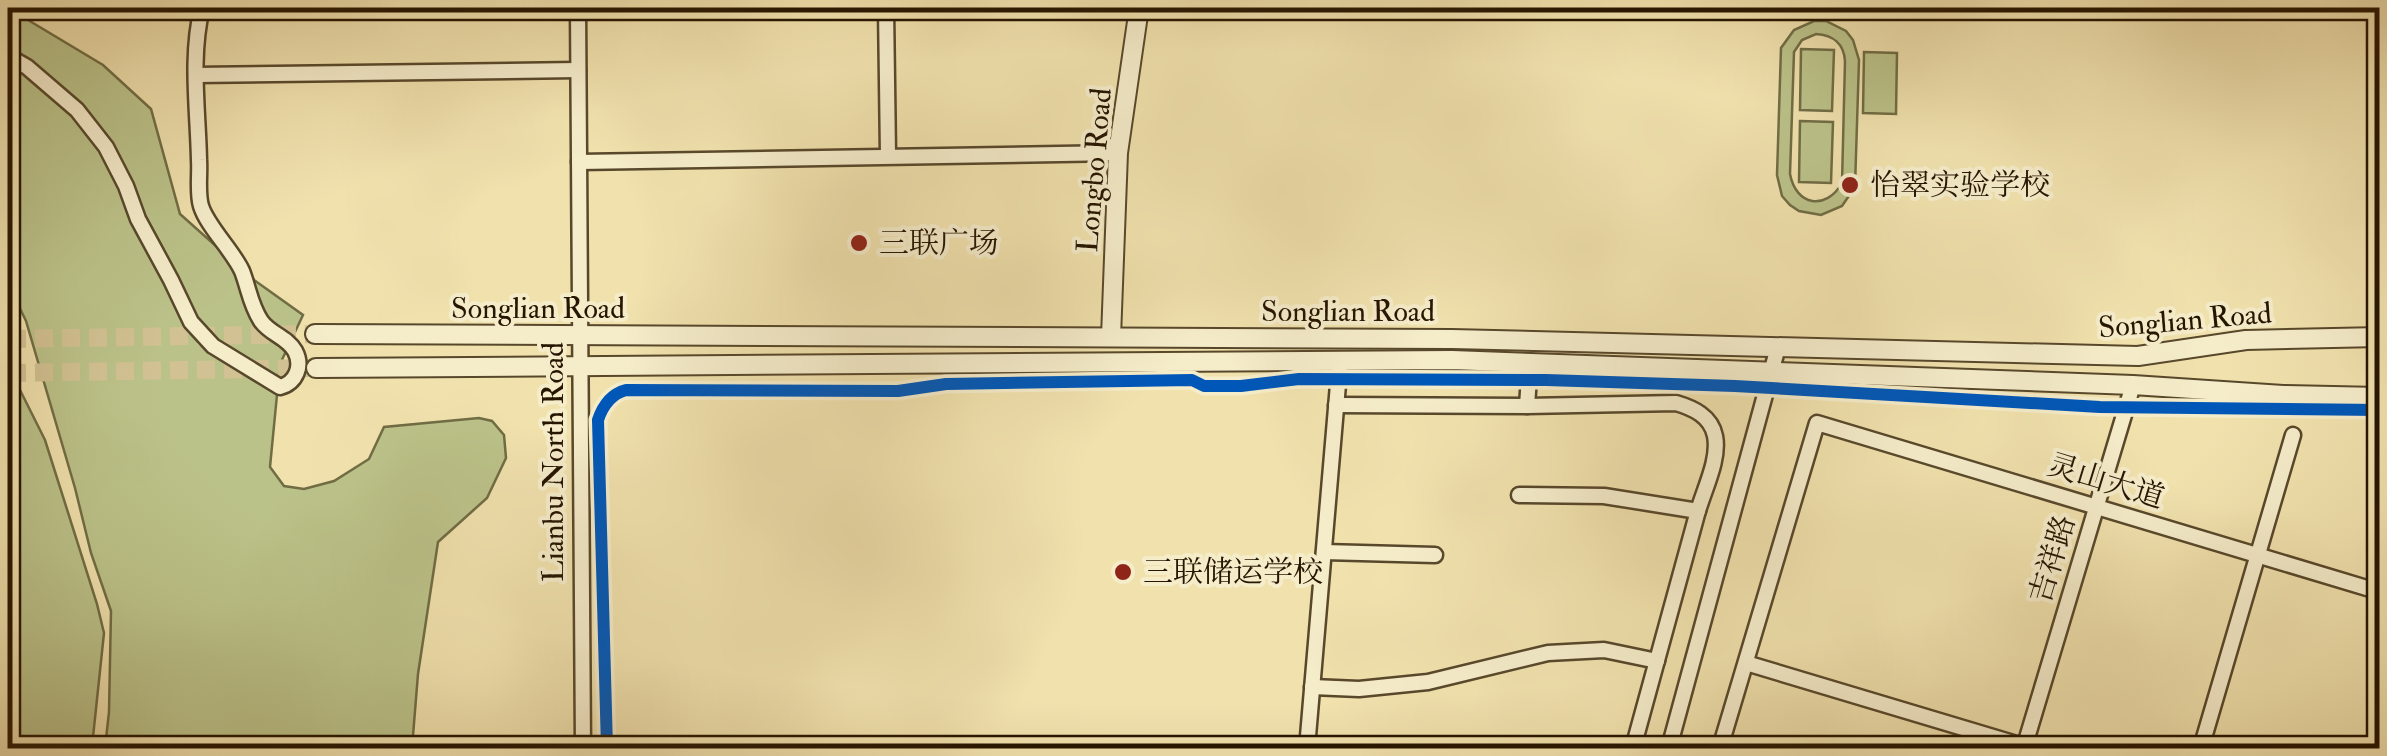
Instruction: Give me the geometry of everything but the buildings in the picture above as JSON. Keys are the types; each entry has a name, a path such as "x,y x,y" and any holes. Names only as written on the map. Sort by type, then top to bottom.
{"street":[{"path":"8,56 77,110 106,147 191,322 214,346 280,387 295,378 295,352 260,319 241,270 200,206 195,40 202,8"},
{"name":"Lianbu North Road","path":"578,8 582,743"},
{"path":"886,8 888,155"},
{"name":"Longbo Road","path":"1111,337 1118,152 1139,8"},
{"path":"196,74 578,70"},
{"path":"579,162 1118,152"},
{"name":"Songlian Road","path":"315,334 1452,338 2138,356 2246,340 2380,338"},
{"path":"1669,748 1778,347"},
{"name":"Songlian Road","path":"316,368 1452,360 2380,397"},
{"path":"1307,748 1340,361"},
{"path":"1527,406 1530,363"},
{"name":"吉祥路","path":"2026,748 2133,385"},
{"path":"1336,405 1676,402 1697,410 1709,422 1716,436 1714,459 1634,748"},
{"name":"灵山大道","path":"1746,663 1818,423 2380,592"},
{"path":"2202,748 2293,436"},
{"path":"1519,495 1604,496 1698,511"},
{"path":"1324,552 1435,556"},
{"path":"1312,687 1359,689 1428,682 1548,653 1604,650 1657,661"},
{"path":"1720,748 1746,663 2026,748"}],"green space":[{"path":"8,8 103,65 151,109 180,214 254,280 303,315 280,364 270,467 284,486 304,489 334,481 369,459 384,427 479,418 492,421 504,435 506,458 487,498 438,542 418,674 412,748 105,748 111,611 26,321 8,284"},
{"path":"1814,21 1826,21 1846,31 1859,60 1855,187 1842,206 1821,215 1790,205 1782,196 1777,175 1781,48 1794,30","holes":["1822,35 1840,45 1845,61 1842,183 1828,198 1812,201 1798,193 1790,174 1794,52 1802,40"]},
{"path":"1801,49 1834,50 1832,111 1800,110"},
{"path":"1864,52 1897,53 1896,114 1863,113"},
{"path":"1800,121 1833,122 1831,183 1799,182"},
{"path":"8,366 45,440 104,633 94,748 8,748"}],"tunnel":[{"path":"8,339 315,334"},
{"path":"8,373 312,368"}],"cycle path":[{"path":"607,748 598,420 608,401 626,390 898,391 946,384 1192,380 1204,386 1241,386 1299,379 1546,380 1735,386 2100,407 2380,410"}],"place":[{"name":"怡翠实验学校","path":"1850,185"},
{"name":"三联广场","path":"859,243"},
{"name":"三联储运学校","path":"1123,572"}]}
